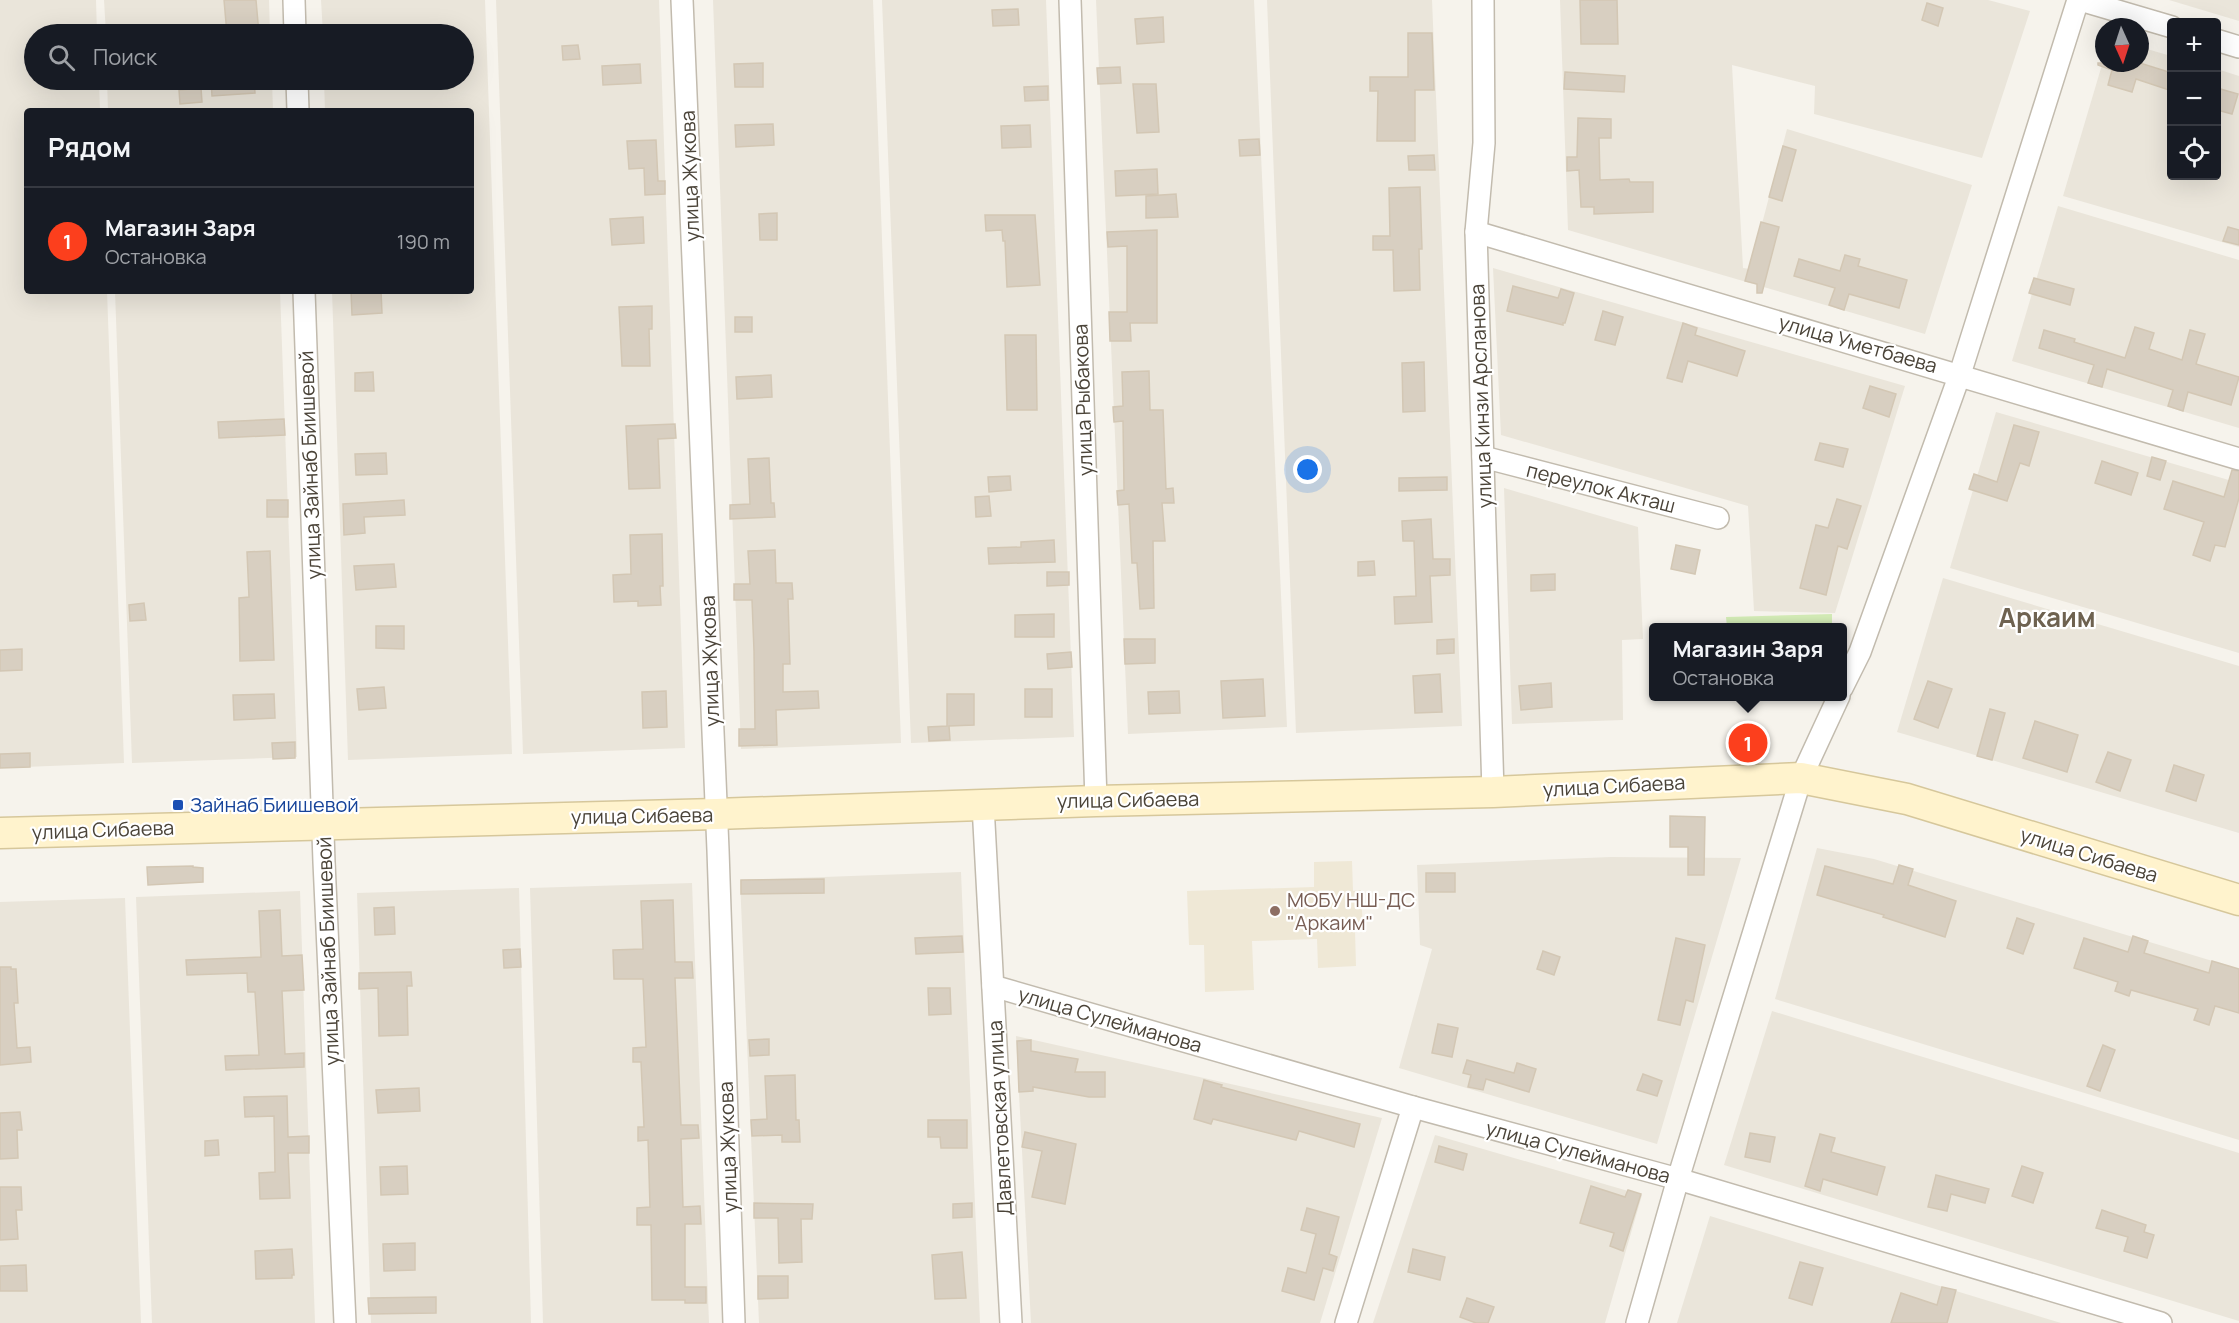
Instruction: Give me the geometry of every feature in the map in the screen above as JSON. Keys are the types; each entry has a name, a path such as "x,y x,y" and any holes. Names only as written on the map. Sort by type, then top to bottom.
{"main road":[{"name":"улица Сибаева","path":"0,833 716,814 1096,801 1493,792 1801,778 1907,799 2239,900"}],"street":[{"path":"294,0 295,24"},
{"name":"улица Жукова","path":"682,0 716,814 734,1323"},
{"name":"улица Рыбакова","path":"1070,0 1096,801"},
{"name":"улица Кинзи Арсланова","path":"1483,0 1484,143 1476,232 1493,792"},
{"path":"1847,678 1860,652 1960,374 2079,0 2167,26"},
{"path":"2221,41 2239,47"},
{"path":"297,90 298,108"},
{"name":"улица Уметбаева","path":"1476,232 1960,374 2239,459"},
{"name":"улица Зайнаб Биишевой","path":"304,294 323,824 345,1323"},
{"name":"переулок Акташ","path":"1483,458 1718,518"},
{"path":"1637,1323 1677,1179 1801,778 1837,701"},
{"name":"Давлетовская улица","path":"983,805 1011,1323"},
{"name":"улица Сулейманова","path":"993,986 1413,1107 1677,1179 2161,1323"},
{"path":"1346,1323 1413,1107"}],"shaded area":[{"path":"0,0 96,0 97,24 24,24 24,90 99,90 100,108 24,108 24,294 107,294 124,763 0,768"},
{"path":"104,0 269,0 270,24 105,24"},
{"path":"321,0 485,0 512,754 348,760 332,294 474,294 474,108 325,108 324,90 474,90 474,24 322,24"},
{"path":"496,0 659,0 685,748 523,754"},
{"path":"713,0 873,0 901,743 741,749"},
{"path":"882,0 1046,0 1074,737 911,743"},
{"path":"1096,0 1254,0 1287,727 1128,734"},
{"path":"1267,0 1432,0 1462,726 1296,733"},
{"path":"1560,0 1988,0 2030,11 1982,158 1814,114 1815,86 1732,65 1743,268 1750,269 1787,129 1972,185 1925,334 1568,230"},
{"path":"2169,0 2239,0 2239,21"},
{"path":"2149,50 2167,55 2167,180 2221,180 2221,70 2239,76 2239,247 2063,196 2100,72 2149,72"},
{"path":"107,90 272,90 273,108 108,108"},
{"path":"2058,206 2239,260 2239,428 2012,361"},
{"path":"1493,268 1905,386 1835,613 1754,611 1748,506 1501,435"},
{"path":"115,294 280,294 297,757 132,763"},
{"path":"1996,412 2239,483 2239,653 1950,568"},
{"path":"1504,488 1638,527 1643,639 1622,640 1623,720 1512,724"},
{"path":"1943,578 2239,666 2239,833 1897,732"},
{"path":"1817,848 1874,859 2239,969 2239,1140 1775,999"},
{"path":"1611,857 1741,858 1657,1144 1399,1068 1432,949 1420,945 1417,865"},
{"name":"МОБУ НШ-ДС \"Аркаим\"","path":"1352,861 1353,891 1361,890 1363,930 1355,931 1356,966 1318,968 1317,939 1252,941 1254,990 1205,992 1204,945 1189,945 1187,891 1314,887 1314,862"},
{"path":"961,872 980,1323 759,1323 740,880"},
{"path":"692,883 709,1323 543,1323 530,888"},
{"path":"519,888 531,1323 371,1323 357,893"},
{"path":"300,891 315,1323 152,1323 136,897"},
{"path":"125,898 141,1323 0,1323 0,902"},
{"path":"1772,1011 2239,1153 2239,1321 1724,1165"},
{"path":"1016,1036 1382,1118 1320,1323 1031,1323"},
{"path":"1435,1135 1642,1195 1605,1323 1373,1323"},
{"path":"1710,1216 2061,1323 1677,1323"}],"green space":[{"path":"1832,614 1832,623 1727,623 1726,617"}],"building":[{"path":"224,0 256,0 258,24 226,24"},
{"path":"1580,0 1617,0 1618,44 1581,44"},
{"path":"1927,3 1943,8 1938,26 1922,20"},
{"path":"1018,9 1019,25 993,26 992,10"},
{"path":"1163,17 1164,42 1137,44 1135,19"},
{"path":"1408,33 1432,33 1434,90 1415,90 1415,141 1377,141 1378,91 1370,91 1370,77 1408,77"},
{"path":"578,45 580,59 563,60 562,46"},
{"path":"763,63 763,87 735,87 734,64"},
{"path":"640,64 641,83 603,85 602,66"},
{"path":"2149,66 2167,71 2167,89 2136,79 2132,92 2108,85 2111,72 2149,72"},
{"path":"1120,67 1121,83 1098,84 1097,68"},
{"path":"1565,72 1625,76 1624,92 1564,89"},
{"path":"1133,84 1156,84 1159,132 1137,133"},
{"path":"1048,86 1048,100 1025,101 1024,87"},
{"path":"2221,89 2238,94 2232,114 2221,111"},
{"path":"179,90 201,90 202,102 180,104"},
{"path":"212,90 255,90 255,93 212,96"},
{"path":"1578,118 1611,119 1611,138 1599,138 1600,180 1629,179 1630,182 1653,182 1653,212 1594,214 1594,207 1581,207 1579,170 1567,171 1567,157 1577,157"},
{"path":"773,124 774,145 736,147 735,125"},
{"path":"1030,125 1031,147 1002,148 1001,126"},
{"path":"1259,139 1260,155 1240,156 1239,140"},
{"path":"656,140 658,181 665,181 665,194 645,195 644,168 629,169 627,141"},
{"path":"1783,146 1796,150 1782,201 1769,197"},
{"path":"1434,155 1435,170 1409,170 1408,156"},
{"path":"1157,169 1158,194 1116,196 1115,171"},
{"path":"1420,187 1422,249 1419,249 1420,290 1394,291 1393,250 1373,250 1373,236 1390,236 1389,188"},
{"path":"1176,194 1178,217 1146,218 1146,196"},
{"path":"777,213 777,240 760,240 759,214"},
{"path":"985,215 1035,215 1040,285 1007,287 1005,241 1003,241 1002,230 986,231"},
{"path":"643,217 644,243 612,245 610,219"},
{"path":"1761,222 1779,227 1762,293 1757,293 1757,284 1745,281"},
{"path":"2228,227 2239,230 2239,245 2223,241"},
{"path":"1157,230 1157,323 1130,323 1131,341 1110,341 1109,312 1127,312 1127,246 1108,247 1107,232"},
{"path":"1845,255 1860,259 1858,266 1907,280 1899,308 1849,294 1844,310 1829,305 1835,288 1794,276 1799,259 1840,271"},
{"path":"2034,278 2074,289 2070,305 2029,293"},
{"path":"1513,286 1558,298 1561,289 1574,293 1565,323 1563,325 1507,311"},
{"path":"351,294 381,294 382,313 352,315"},
{"path":"652,306 652,329 649,329 650,366 622,366 619,307"},
{"path":"1603,311 1623,317 1615,345 1595,340"},
{"path":"735,317 752,317 752,332 735,332"},
{"path":"1683,323 1697,328 1695,335 1745,351 1737,376 1688,361 1682,382 1667,378"},
{"path":"2135,327 2154,333 2149,349 2182,360 2190,330 2205,334 2196,364 2239,377 2231,405 2188,392 2183,411 2168,406 2173,390 2107,369 2102,387 2088,383 2094,365 2039,348 2044,330 2125,358"},
{"path":"1005,335 1036,335 1037,410 1007,410"},
{"path":"1424,362 1425,411 1403,412 1402,363"},
{"path":"1149,371 1150,410 1163,410 1166,489 1173,488 1174,503 1162,503 1165,541 1153,541 1154,608 1140,609 1137,563 1132,563 1129,504 1118,505 1117,491 1124,490 1123,421 1114,422 1113,407 1123,406 1122,372"},
{"path":"373,372 374,391 355,391 355,373"},
{"path":"771,375 772,397 737,399 736,377"},
{"path":"1870,386 1896,394 1889,417 1863,408"},
{"path":"284,419 285,435 219,438 218,422"},
{"path":"675,424 676,438 658,439 660,488 629,489 626,426"},
{"path":"2014,425 2039,432 2029,466 2020,463 2007,501 1969,489 1974,474 1997,482"},
{"path":"1820,443 1848,449 1843,467 1815,460"},
{"path":"386,453 387,474 356,475 355,454"},
{"path":"2152,457 2166,461 2160,480 2147,476"},
{"path":"769,458 771,503 774,503 775,517 730,519 730,505 750,504 748,459"},
{"path":"2102,461 2138,473 2131,495 2095,483"},
{"path":"2232,470 2239,471 2239,498 2225,547 2215,545 2210,561 2193,555 2204,522 2164,509 2173,481 2224,497"},
{"path":"1010,476 1011,490 989,492 988,477"},
{"path":"1447,477 1447,490 1399,491 1399,478"},
{"path":"989,496 991,516 976,517 975,497"},
{"path":"1837,499 1861,506 1847,549 1838,546 1826,595 1800,588 1816,525 1828,528"},
{"path":"267,500 288,500 288,517 267,517"},
{"path":"404,500 405,515 364,517 365,533 344,535 343,504"},
{"path":"1431,519 1433,559 1450,559 1450,575 1430,576 1432,622 1395,624 1394,597 1416,596 1414,541 1403,541 1402,521"},
{"path":"662,534 661,605 638,606 638,601 614,602 613,575 631,574 630,535"},
{"path":"1054,540 1055,562 989,564 988,548 1021,547 1021,542"},
{"path":"1676,545 1700,550 1695,574 1671,569"},
{"path":"775,550 776,583 792,583 793,599 788,599 790,664 783,664 783,692 818,691 819,708 776,710 777,745 739,746 739,729 755,729 754,651 752,600 734,600 734,584 750,584 748,551"},
{"path":"270,551 274,660 240,661 239,598 249,597 247,552"},
{"path":"1374,561 1375,575 1358,576 1358,562"},
{"path":"394,564 396,587 356,590 354,566"},
{"path":"1047,572 1069,572 1069,585 1047,586"},
{"path":"1555,574 1555,590 1531,591 1531,575"},
{"path":"144,603 146,620 130,621 129,605"},
{"path":"1054,614 1054,637 1015,637 1015,615"},
{"path":"376,626 404,626 404,649 376,648"},
{"path":"1124,639 1155,639 1155,663 1125,664"},
{"path":"1454,639 1454,653 1437,654 1437,640"},
{"path":"22,649 22,670 0,671 0,650"},
{"path":"1071,652 1072,667 1048,669 1047,654"},
{"path":"1440,674 1442,712 1415,713 1413,676"},
{"path":"1263,679 1265,716 1223,718 1221,681"},
{"path":"1928,681 1952,689 1938,728 1914,719"},
{"path":"1551,683 1552,707 1521,710 1519,686"},
{"path":"384,687 386,708 359,710 357,689"},
{"path":"1025,689 1052,689 1052,717 1025,717"},
{"path":"666,691 667,727 643,728 642,692"},
{"path":"1179,691 1180,713 1149,714 1148,692"},
{"path":"274,694 275,718 234,720 233,695"},
{"path":"947,694 974,694 974,725 949,726 950,740 929,741 928,727 947,726"},
{"path":"1990,709 2005,713 1992,760 1977,756"},
{"path":"2035,721 2078,735 2067,772 2023,758"},
{"path":"295,742 295,758 273,759 272,743"},
{"path":"2108,752 2131,760 2120,791 2096,782"},
{"path":"30,753 30,767 0,768 0,754"},
{"path":"2174,765 2204,775 2196,801 2166,791"},
{"path":"1670,816 1705,817 1704,875 1688,875 1688,847 1670,847"},
{"path":"1899,865 1913,869 1908,885 1956,901 1945,937 1883,917 1884,915 1817,895 1825,866 1893,884"},
{"path":"193,866 203,868 203,882 148,885 147,867"},
{"path":"1426,873 1455,873 1455,892 1426,892"},
{"path":"824,879 824,893 741,894 741,880"},
{"path":"673,900 675,962 692,962 693,978 675,978 681,1125 698,1125 699,1138 681,1139 683,1207 700,1206 701,1224 685,1224 685,1287 706,1287 706,1303 685,1303 685,1300 652,1300 651,1225 637,1225 637,1208 650,1207 648,1140 638,1141 638,1127 644,1127 641,1062 633,1062 633,1048 646,1047 643,979 614,979 613,950 643,949 641,901"},
{"path":"394,907 395,934 375,935 374,908"},
{"path":"280,910 282,956 302,955 304,990 282,991 285,1054 304,1053 304,1067 226,1070 225,1056 259,1055 255,992 248,992 247,973 187,975 186,960 261,957 259,911"},
{"path":"2017,918 2034,924 2023,954 2007,948"},
{"path":"962,936 963,952 916,954 915,938"},
{"path":"2133,936 2148,941 2144,953 2209,973 2212,961 2239,969 2239,1013 2215,1006 2209,1025 2194,1020 2198,1009 2131,990 2129,996 2115,991 2118,982 2074,968 2084,938 2128,952"},
{"path":"1676,938 1705,945 1693,1002 1686,1000 1680,1025 1658,1020"},
{"path":"520,949 521,967 504,968 503,950"},
{"path":"1543,951 1560,957 1554,975 1537,969"},
{"path":"0,967 16,969 18,1003 14,1003 17,1048 30,1047 31,1062 0,1065"},
{"path":"411,972 412,986 407,986 408,1035 379,1036 378,988 359,989 359,973"},
{"path":"928,988 950,988 951,1014 929,1015"},
{"path":"1438,1024 1458,1028 1452,1057 1432,1053"},
{"path":"769,1039 769,1055 750,1056 749,1040"},
{"path":"1031,1040 1031,1051 1078,1059 1075,1072 1105,1072 1105,1097 1089,1097 1033,1087 1033,1091 1019,1092 1017,1041"},
{"path":"2103,1045 2115,1050 2100,1091 2087,1086"},
{"path":"1467,1060 1514,1073 1517,1063 1536,1069 1529,1092 1486,1079 1483,1090 1468,1087 1471,1075 1463,1073"},
{"path":"1643,1074 1662,1081 1657,1096 1637,1090"},
{"path":"795,1075 796,1120 799,1120 800,1142 782,1142 782,1135 752,1136 751,1120 767,1119 765,1076"},
{"path":"1204,1080 1222,1085 1221,1087 1360,1124 1354,1147 1299,1131 1296,1140 1213,1119 1211,1124 1194,1119"},
{"path":"419,1088 420,1111 378,1113 376,1090"},
{"path":"287,1096 288,1137 309,1136 309,1153 288,1153 290,1198 260,1199 259,1173 275,1172 274,1116 245,1117 244,1097"},
{"path":"20,1112 22,1130 17,1130 18,1158 0,1159 0,1113"},
{"path":"928,1120 967,1120 967,1148 941,1148 940,1137 928,1137"},
{"path":"1025,1132 1076,1144 1065,1204 1032,1197 1042,1151 1022,1147"},
{"path":"1750,1133 1775,1137 1770,1162 1745,1157"},
{"path":"1820,1134 1835,1138 1831,1152 1885,1167 1877,1195 1823,1179 1820,1191 1805,1186"},
{"path":"218,1140 219,1155 205,1156 205,1141"},
{"path":"1439,1146 1467,1154 1463,1170 1435,1162"},
{"path":"407,1166 408,1194 381,1195 380,1167"},
{"path":"2022,1166 2043,1173 2033,1203 2012,1196"},
{"path":"1936,1175 1989,1189 1985,1203 1951,1194 1947,1211 1928,1207"},
{"path":"1591,1186 1625,1197 1628,1190 1641,1194 1623,1251 1610,1246 1614,1233 1580,1223"},
{"path":"0,1187 21,1187 22,1210 16,1210 18,1239 0,1240"},
{"path":"754,1203 813,1204 812,1219 801,1219 802,1262 779,1263 778,1218 754,1218"},
{"path":"972,1203 972,1217 953,1218 953,1204"},
{"path":"1307,1208 1339,1217 1329,1254 1337,1257 1333,1271 1323,1268 1314,1300 1282,1291 1288,1268 1306,1273 1316,1234 1301,1230"},
{"path":"2102,1210 2146,1225 2144,1232 2154,1235 2147,1258 2124,1251 2128,1237 2096,1228"},
{"path":"415,1243 415,1270 384,1271 383,1244"},
{"path":"292,1249 294,1275 292,1278 256,1279 255,1251"},
{"path":"1413,1249 1445,1257 1440,1280 1408,1272"},
{"path":"962,1252 966,1298 935,1299 932,1255"},
{"path":"1800,1262 1823,1268 1812,1305 1789,1298"},
{"path":"26,1265 27,1291 0,1291 0,1266"},
{"path":"758,1276 788,1276 788,1298 758,1299"},
{"path":"1942,1287 1956,1290 1947,1323 1891,1323 1901,1293 1937,1305"},
{"path":"436,1297 436,1313 369,1314 368,1298"},
{"path":"1467,1298 1494,1307 1488,1323 1476,1323 1460,1317"}],"place":[{"name":"Магазин Заря","path":"1748,743"},
{"name":"Зайнаб Биишевой","path":"178,805"},
{"name":"МОБУ НШ-ДС \"Аркаим\"","path":"1275,911"}],"district":[{"name":"Аркаим","path":"2047,618"}]}
